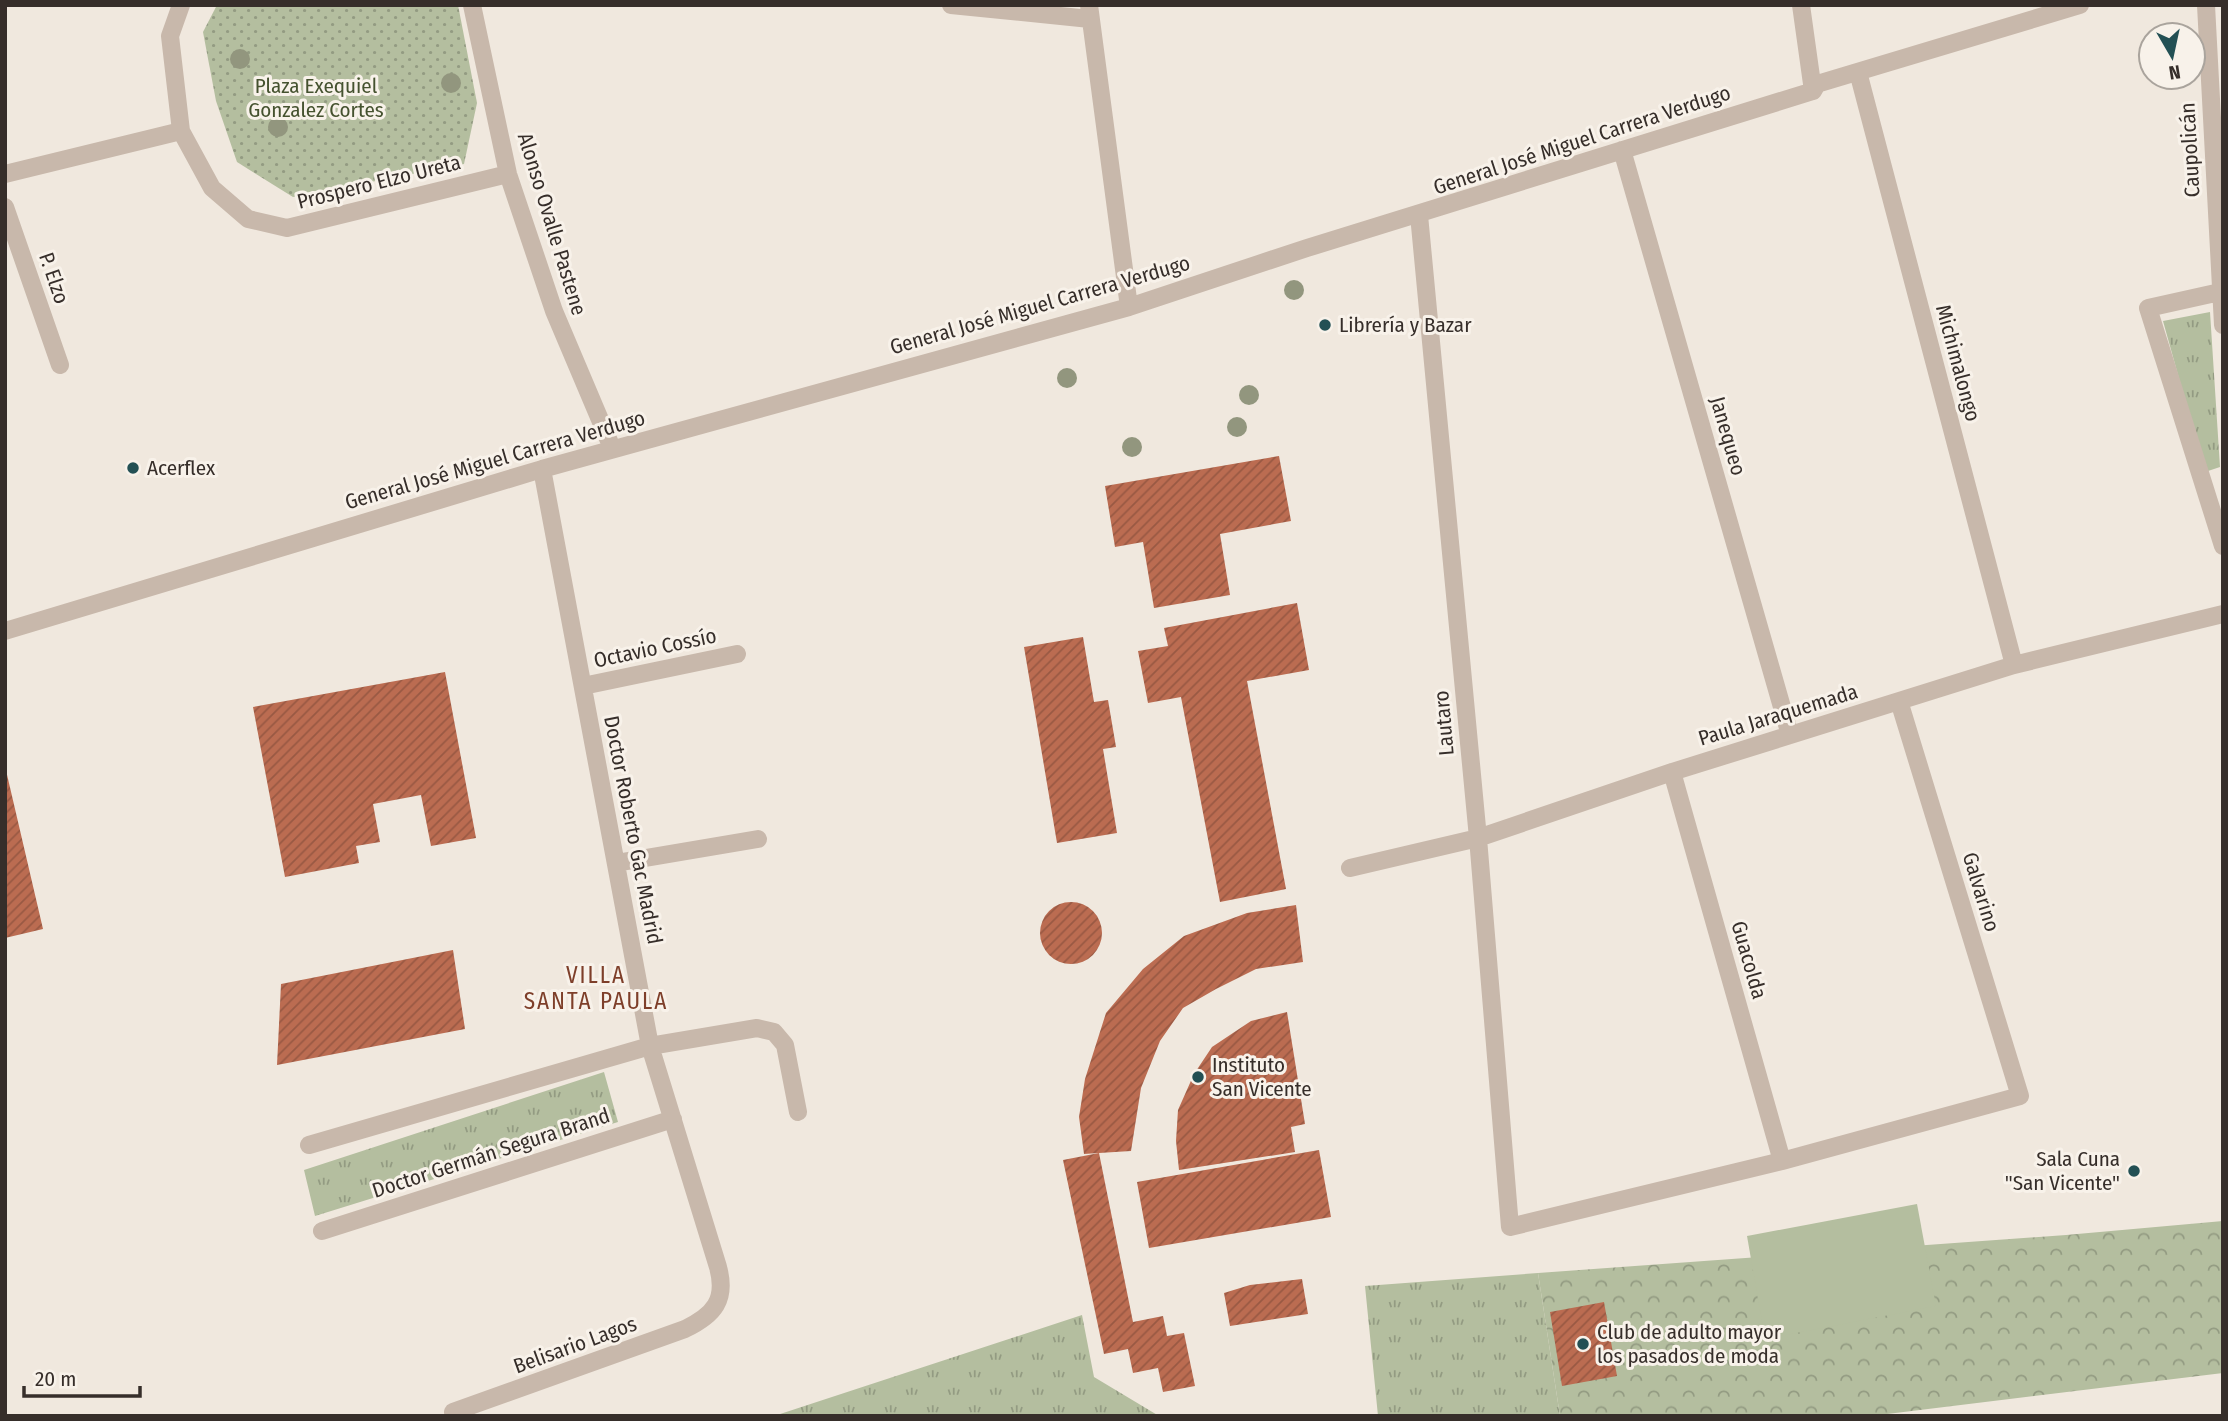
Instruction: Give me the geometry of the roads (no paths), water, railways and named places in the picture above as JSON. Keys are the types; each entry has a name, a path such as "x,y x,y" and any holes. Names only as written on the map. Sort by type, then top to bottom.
{"street":[{"name":"Prospero Elzo Ureta","path":"181,5 170,36 181,131 212,188 248,219 287,228 508,174"},
{"name":"Alonso Ovalle Pastene","path":"472,5 508,174 554,311 612,448"},
{"path":"951,5 1090,12 1129,307"},
{"path":"1801,5 1813,91"},
{"name":"General José Miguel Carrera Verdugo","path":"5,631 612,448 1129,307 1307,248 1813,91 1817,84 2080,5"},
{"name":"Caupolicán","path":"2206,5 2223,325"},
{"name":"Michimalongo","path":"1858,72 2014,665"},
{"path":"5,174 181,131"},
{"name":"Janequeo","path":"1622,150 1790,736"},
{"name":"P. Elzo","path":"5,207 60,365"},
{"name":"Lautaro","path":"1419,215 1478,838 1510,1227 1782,1161"},
{"path":"2220,292 2148,308 2223,546"},
{"name":"Doctor Roberto Gac Madrid","path":"542,469 650,1046 721,1279 721,1292 710,1314"},
{"name":"Paula Jaraquemada","path":"1350,868 1478,838 1671,772 2014,665 2223,614"},
{"name":"Octavio Cossío","path":"583,686 737,654"},
{"name":"Galvarino","path":"1782,1161 2020,1096 1899,701"},
{"name":"Guacolda","path":"1671,772 1782,1161"},
{"path":"616,863 758,839"},
{"path":"309,1145 650,1046 757,1028 775,1032 785,1045 798,1112"},
{"name":"Doctor Germán Segura Brand","path":"322,1231 673,1119"},
{"name":"Belisario Lagos","path":"453,1412 684,1329 710,1314"}],"place":[{"name":"Librería y Bazar","path":"1325,325"},
{"name":"Acerflex","path":"133,468"},
{"name":"Instituto San Vicente","path":"1198,1077"},
{"name":"Sala Cuna \"San Vicente\"","path":"2134,1171"},
{"name":"Club de adulto mayor los pasados de moda","path":"1583,1344"}],"district":[{"name":"VILLA SANTA PAULA","path":"596,988"}],"park label":[{"name":"Plaza Exequiel Gonzalez Cortes","path":"316,98"}]}
